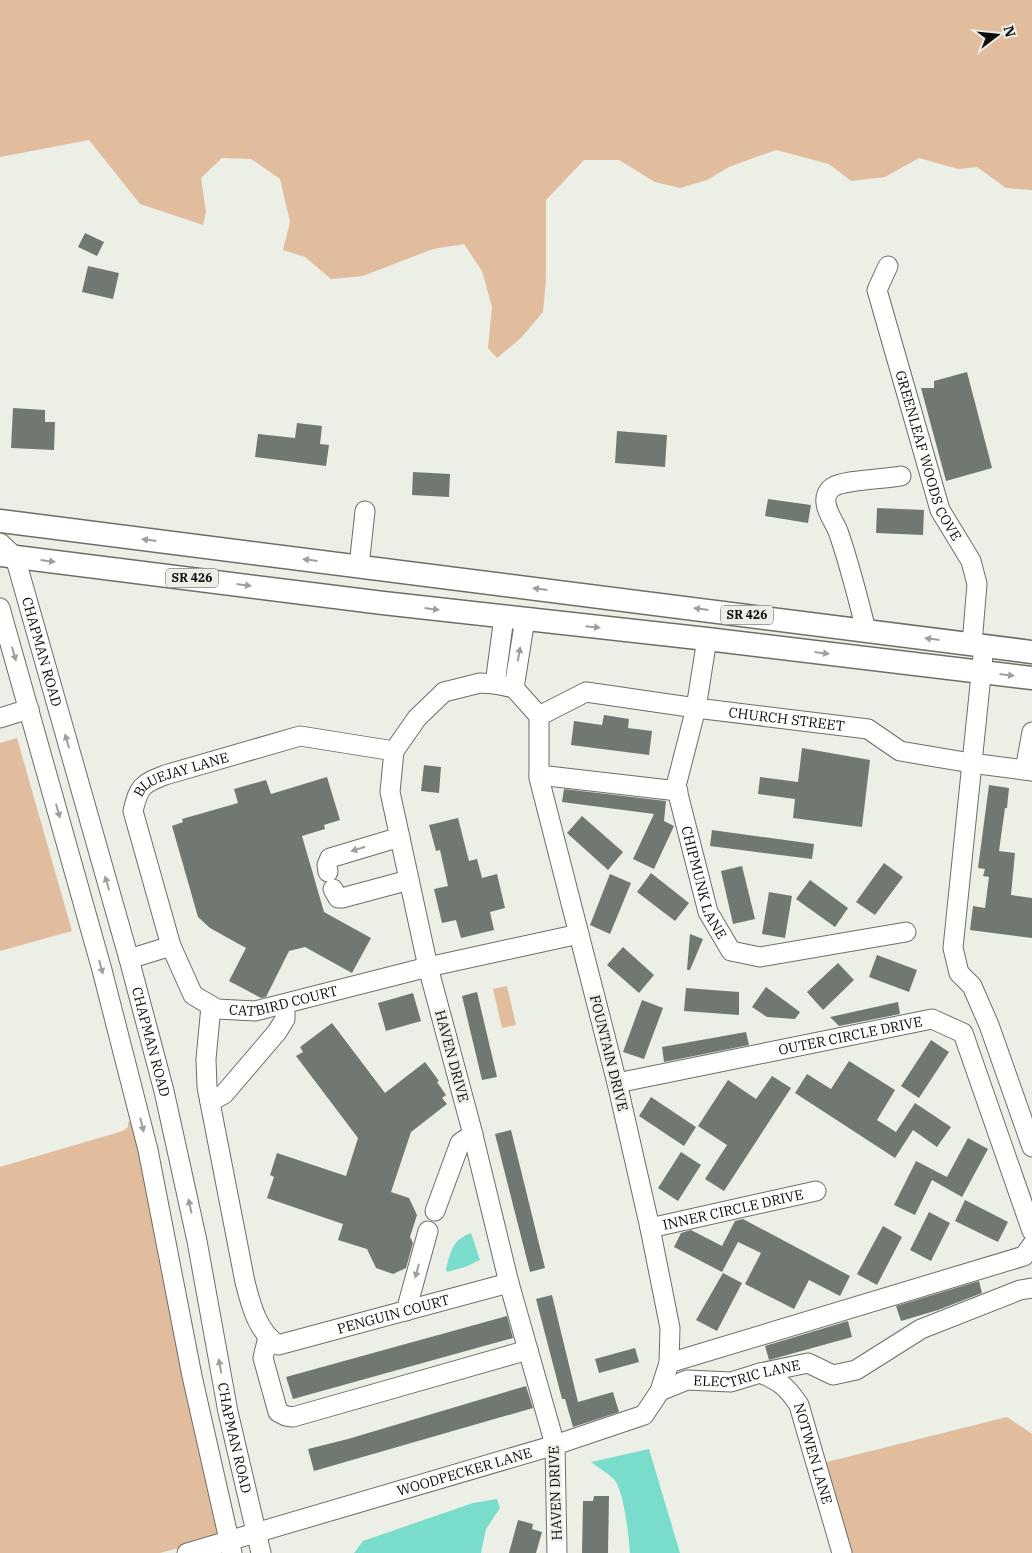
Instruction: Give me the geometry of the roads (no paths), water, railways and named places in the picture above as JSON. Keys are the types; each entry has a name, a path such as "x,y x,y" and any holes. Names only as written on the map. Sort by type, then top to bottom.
{"main road":[{"name":"SR 426","path":"0,521 1032,652"},
{"name":"SR 426","path":"5,552 514,618 1032,678"}],"street":[{"name":"GREENLEAF WOODS COVE","path":"888,266 877,290 940,510 971,561 977,584 978,645"},
{"path":"866,630 838,531 826,504 826,496 828,491 834,486 844,482 901,476"},
{"path":"358,566 365,511"},
{"name":"CHAPMAN ROAD","path":"5,552 129,959 166,1100 197,1241 228,1412 261,1553"},
{"name":"CHAPMAN ROAD","path":"0,608 102,970 148,1150 192,1376 230,1547"},
{"path":"514,618 495,684 514,688 540,716"},
{"path":"514,618 514,688"},
{"name":"CHIPMUNK LANE","path":"708,639 696,708 676,786 708,912 731,951 760,957 906,932"},
{"path":"978,645 981,672 952,948 959,973 972,986 990,1025 1032,1147"},
{"name":"HAVEN DRIVE","path":"495,684 480,683 444,692 417,718 394,751 390,792 428,967 473,1134 509,1283 555,1445 557,1553"},
{"name":"CHURCH STREET","path":"540,716 586,692 696,708 868,729 900,751 971,764 1029,771"},
{"path":"0,718 29,709"},
{"name":"FOUNTAIN DRIVE","path":"540,716 539,775 617,1083 650,1228 670,1328 668,1363 660,1391"},
{"path":"1029,771 1032,732"},
{"name":"BLUEJAY LANE","path":"171,946 133,811 136,798 145,782 300,736 394,751"},
{"path":"539,775 678,791"},
{"path":"400,837 330,858 328,861 331,881 338,898 342,898 409,880"},
{"name":"CATBIRD COURT","path":"171,946 193,995 217,1009 255,1011 428,967 579,934"},
{"path":"129,959 171,946"},
{"path":"210,1102 224,1094 277,1032 284,1020 285,1004"},
{"path":"211,1006 206,1059 207,1087 245,1282 252,1308 261,1327 273,1341 263,1358 278,1412 293,1417 528,1350"},
{"name":"OUTER CIRCLE DRIVE","path":"617,1083 932,1019 963,1033 1032,1232"},
{"path":"435,1211 460,1143 473,1134"},
{"name":"INNER CIRCLE DRIVE","path":"650,1228 816,1191"},
{"path":"406,1311 428,1231"},
{"path":"668,1363 1024,1256 1032,1245"},
{"name":"PENGUIN COURT","path":"273,1341 406,1311 509,1283"},
{"name":"ELECTRIC LANE","path":"660,1391 687,1380 731,1382 760,1373 808,1363 833,1375 856,1370 921,1329 1020,1290 1032,1288"},
{"name":"NOTWEN LANE","path":"760,1373 777,1380 788,1389 799,1405 842,1553"},
{"name":"WOODPECKER LANE","path":"187,1553 230,1547 256,1533 555,1445 644,1414 660,1391"}],"water":[{"path":"471,1233 480,1260 447,1272 446,1269 453,1247 460,1239"},
{"path":"649,1449 680,1553 630,1553 626,1516 619,1488 612,1477 591,1462"},
{"path":"497,1499 500,1508 486,1529 481,1553 354,1553 363,1541 473,1503"}]}
